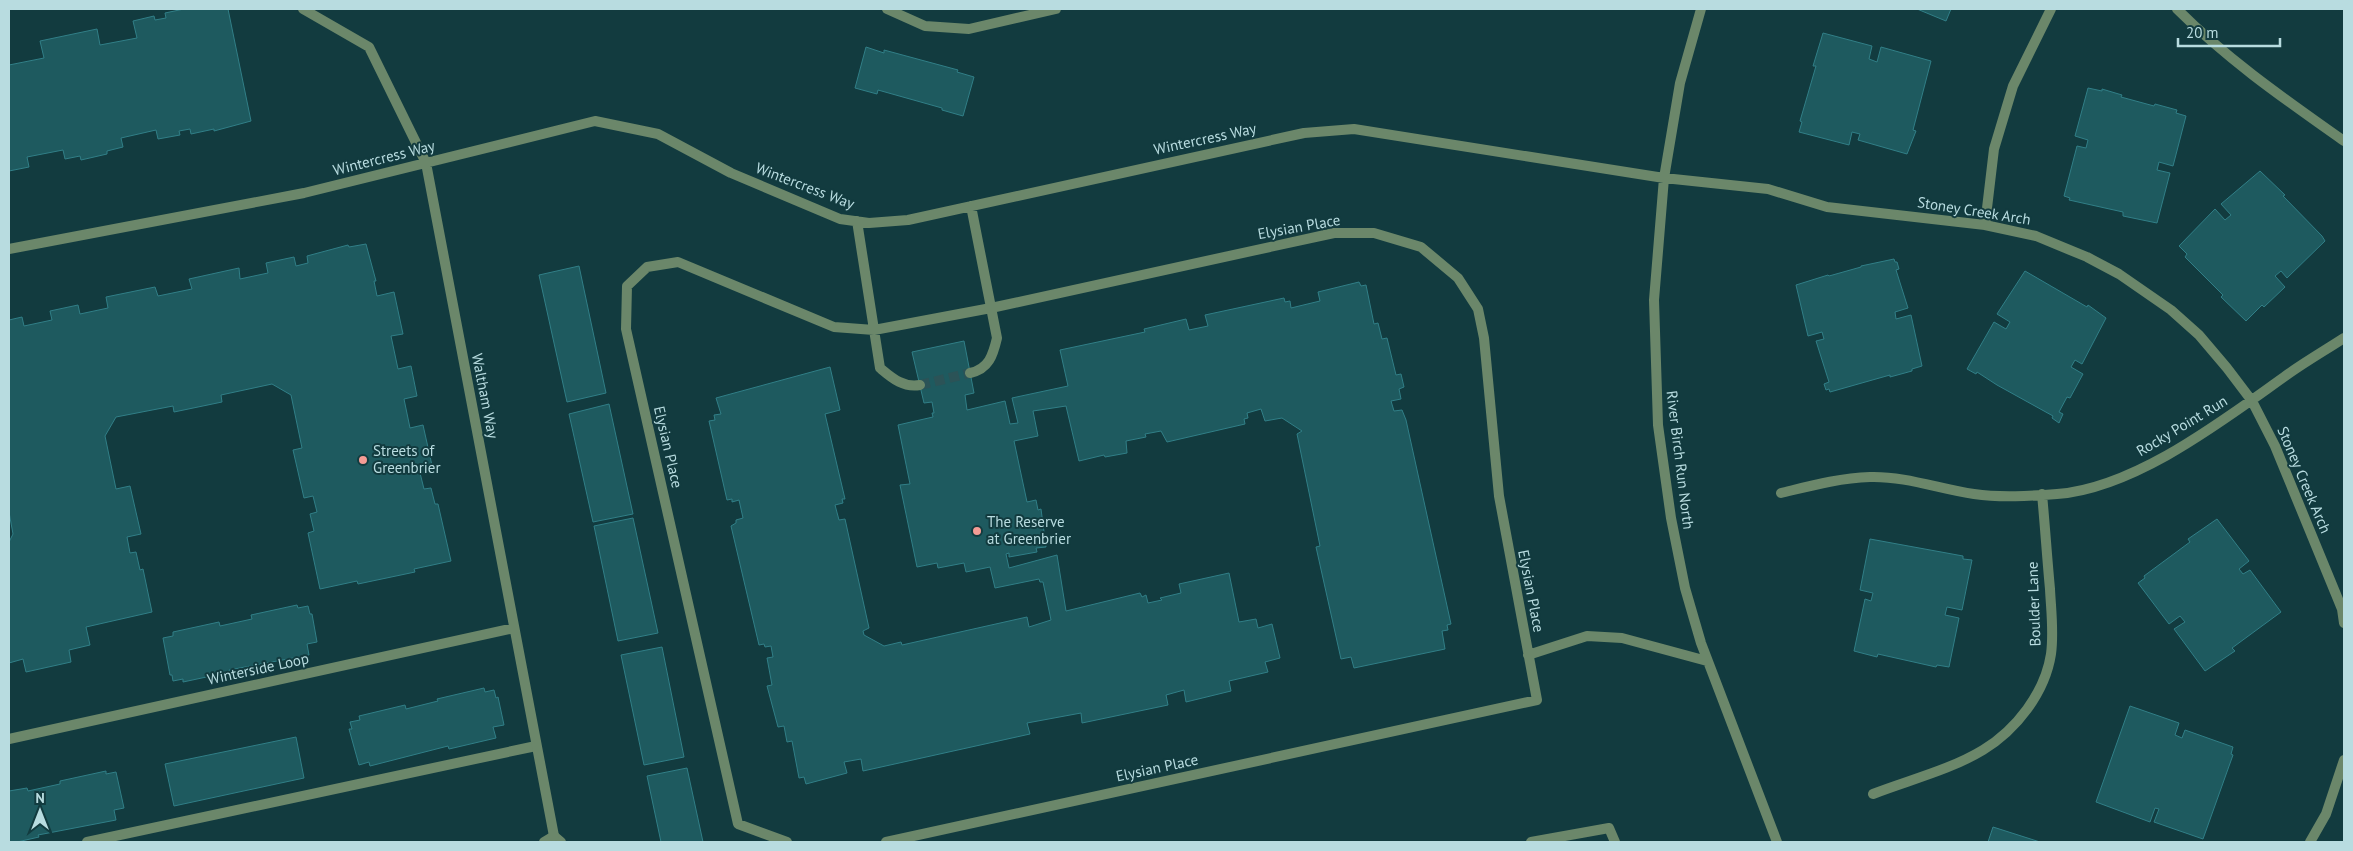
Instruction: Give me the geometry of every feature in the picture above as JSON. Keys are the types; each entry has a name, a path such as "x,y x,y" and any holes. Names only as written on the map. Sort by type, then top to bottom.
{"street":[{"name":"Waltham Way","path":"303,9 369,47 426,163 536,746 557,839"},
{"path":"887,9 925,26 969,29 1056,9"},
{"name":"River Birch Run North","path":"1701,9 1680,83 1664,178 1654,300 1658,425 1671,518 1685,588 1707,661 1776,842"},
{"path":"1985,225 1994,149 2013,86 2051,9"},
{"path":"2177,9 2207,39 2252,75 2344,142"},
{"name":"Wintercress Way","path":"9,249 304,193 595,120 658,134 731,173 840,219 869,223 908,220 1304,133 1354,129 1664,178"},
{"name":"Stoney Creek Arch","path":"1664,178 1768,188 1827,207 1985,225 2036,236 2087,257 2145,290 2199,335 2252,401 2275,446 2343,609 2344,622"},
{"path":"970,373 980,371 993,356 997,338 971,206"},
{"path":"857,221 880,368 896,381 912,386 920,385"},
{"name":"Elysian Place","path":"780,841 738,824 626,328 627,286 647,267 678,262 834,327 874,330 991,308 1334,233 1374,233 1421,248 1458,278 1478,309 1484,338 1498,496 1537,700 886,842"},
{"name":"Rocky Point Run","path":"1781,493 1843,479 1871,477 1906,479 1974,494 1998,496 2082,490 2112,480 2160,459 2252,401 2285,376 2344,338"},
{"name":"Boulder Lane","path":"1873,794 1964,760 1983,750 2002,737 2024,714 2036,693 2051,655 2053,630 2042,494"},
{"name":"Winterside Loop","path":"9,739 514,628"},
{"name":"Elysian Place","path":"1528,655 1587,636 1622,638 1707,661"},
{"path":"86,842 536,746"},
{"path":"2310,842 2326,814 2344,760"},
{"path":"1531,842 1609,828 1615,842"},
{"path":"544,842 557,839"}],"building":[{"path":"184,9 228,9 251,121 214,131 214,129 191,134 190,129 179,131 180,135 158,139 156,130 121,138 123,147 107,151 107,154 81,160 80,156 65,159 63,150 27,157 29,167 9,171 9,65 44,58 40,41 97,29 100,45 137,38 133,21 154,16 155,20 166,18 165,13"},
{"path":"1917,9 1951,9 1946,21"},
{"path":"1823,33 1872,46 1869,59 1877,62 1881,47 1931,61 1913,130 1916,131 1907,154 1858,140 1860,134 1852,132 1849,145 1799,132 1802,122 1800,121 1816,66 1813,66"},
{"path":"866,47 958,70 957,72 974,77 963,116 942,110 942,108 878,90 877,94 855,88"},
{"path":"2088,88 2102,91 2102,89 2122,95 2121,97 2177,110 2176,113 2186,116 2173,166 2159,162 2157,170 2170,173 2157,223 2123,216 2123,212 2069,200 2070,198 2064,196 2077,146 2086,148 2088,140 2075,136"},
{"path":"2260,171 2285,195 2283,196 2325,241 2287,278 2281,271 2275,276 2285,287 2264,307 2262,305 2246,321 2221,297 2223,295 2185,257 2187,254 2179,246 2215,209 2225,220 2231,215 2221,204"},
{"name":"Streets of Greenbrier","path":"366,244 376,281 374,281 377,296 394,292 403,334 391,336 398,369 411,366 417,396 404,399 410,428 423,425 433,470 420,473 424,489 431,488 435,504 438,504 451,561 414,569 415,572 358,584 357,581 320,589 308,533 314,531 310,514 317,512 313,496 304,498 293,450 302,448 291,395 272,384 221,395 222,402 174,412 173,406 116,417 105,436 116,489 130,486 141,534 127,537 130,553 136,552 140,570 143,569 152,612 86,627 90,645 69,650 71,662 26,672 23,659 9,663 9,542 13,534 9,512 9,320 22,317 24,326 52,320 50,311 78,305 80,314 108,308 106,297 155,287 158,296 192,289 189,279 239,268 240,279 268,273 266,263 294,257 296,266 308,263 307,256 348,245 349,247"},
{"path":"1894,259 1899,269 1896,270 1908,308 1895,312 1896,319 1911,315 1922,366 1912,369 1912,371 1890,377 1890,375 1830,392 1829,389 1826,390 1824,384 1829,382 1816,341 1824,339 1822,332 1808,336 1796,285 1861,266"},
{"path":"579,266 606,393 567,402 539,275"},
{"path":"2025,271 2087,307 2088,305 2106,318 2082,364 2075,360 2071,367 2083,374 2070,398 2067,397 2059,412 2063,414 2059,423 2052,418 2053,416 1977,372 1976,374 1967,369 1994,322 2006,329 2010,322 1997,314"},
{"name":"The Reserve at Greenbrier","path":"1359,282 1361,286 1366,285 1374,324 1378,323 1382,339 1387,338 1396,375 1401,374 1404,387 1399,389 1401,399 1391,401 1394,411 1402,410 1406,420 1451,624 1447,625 1448,630 1442,631 1445,649 1354,668 1351,657 1341,659 1316,547 1320,546 1297,434 1302,431 1282,418 1265,421 1261,409 1247,413 1248,418 1244,419 1245,424 1167,442 1161,431 1145,434 1146,437 1126,441 1127,453 1105,457 1104,455 1079,461 1066,406 1033,411 1038,436 1014,441 1027,502 1036,500 1038,510 1041,509 1046,547 1036,548 1037,552 1009,557 1009,553 1006,554 1009,568 1057,555 1066,611 1140,593 1142,597 1146,595 1148,603 1162,600 1160,598 1181,593 1179,584 1229,573 1239,622 1256,619 1258,628 1272,624 1280,658 1265,662 1268,672 1229,681 1231,691 1186,702 1184,690 1166,695 1168,705 1082,723 1081,713 1027,723 1030,734 863,771 861,759 844,762 847,773 806,784 804,777 799,778 792,741 787,742 784,726 778,727 767,686 772,685 767,658 773,657 771,646 759,645 731,526 736,523 736,520 743,518 739,500 732,502 732,499 727,500 709,421 715,420 714,415 721,414 716,398 830,367 840,410 825,414 845,499 842,499 843,503 835,505 839,520 845,519 869,628 863,631 864,635 884,646 901,642 902,645 1027,617 1029,627 1051,620 1043,582 1040,582 1039,579 995,588 990,567 966,572 964,563 938,568 937,563 917,567 900,485 910,484 898,425 933,417 932,413 934,413 932,402 924,403 912,352 964,341 974,393 965,395 967,410 1005,401 1010,424 1018,423 1012,398 1068,386 1060,350 1145,332 1144,329 1186,319 1189,330 1208,326 1205,315 1284,298 1285,302 1290,301 1291,308 1320,301 1318,292"},
{"path":"609,404 633,514 593,522 569,414"},
{"path":"633,518 658,633 618,641 594,526"},
{"path":"2217,519 2249,561 2239,569 2243,574 2250,570 2281,612 2232,648 2235,651 2205,671 2174,629 2185,622 2180,616 2169,624 2138,583 2145,578 2144,576 2190,542 2188,539"},
{"path":"1870,539 1963,556 1963,559 1972,560 1962,610 1947,607 1945,615 1959,618 1949,667 1937,665 1936,667 1878,654 1877,657 1854,651 1865,599 1871,601 1873,593 1860,590"},
{"path":"297,605 298,608 308,606 310,614 312,614 317,642 307,644 309,655 229,670 230,672 183,682 183,679 173,681 172,675 170,675 163,638 173,636 173,632 219,622 220,626 252,619 251,615"},
{"path":"662,647 684,757 644,765 621,655"},
{"path":"484,688 485,692 494,690 496,698 498,697 504,725 493,727 496,738 449,749 448,746 370,766 369,762 359,765 349,729 352,729 350,722 360,720 359,716 405,705 406,709 438,701 437,699"},
{"path":"2130,706 2179,723 2175,735 2182,738 2185,730 2233,747 2231,754 2233,755 2203,839 2154,822 2159,809 2155,808 2150,822 2096,802"},
{"path":"296,737 304,778 174,806 165,764"},
{"path":"687,768 703,842 661,842 647,776"},
{"path":"106,771 106,774 116,772 124,808 114,810 116,820 38,835 39,837 17,842 9,842 9,791 27,788 28,791 60,784 60,781"},
{"path":"1993,827 2040,842 1988,842"}],"tunnel":[{"path":"920,385 970,373"}],"place":[{"name":"Streets of Greenbrier","path":"363,460"},
{"name":"The Reserve at Greenbrier","path":"977,531"}]}
